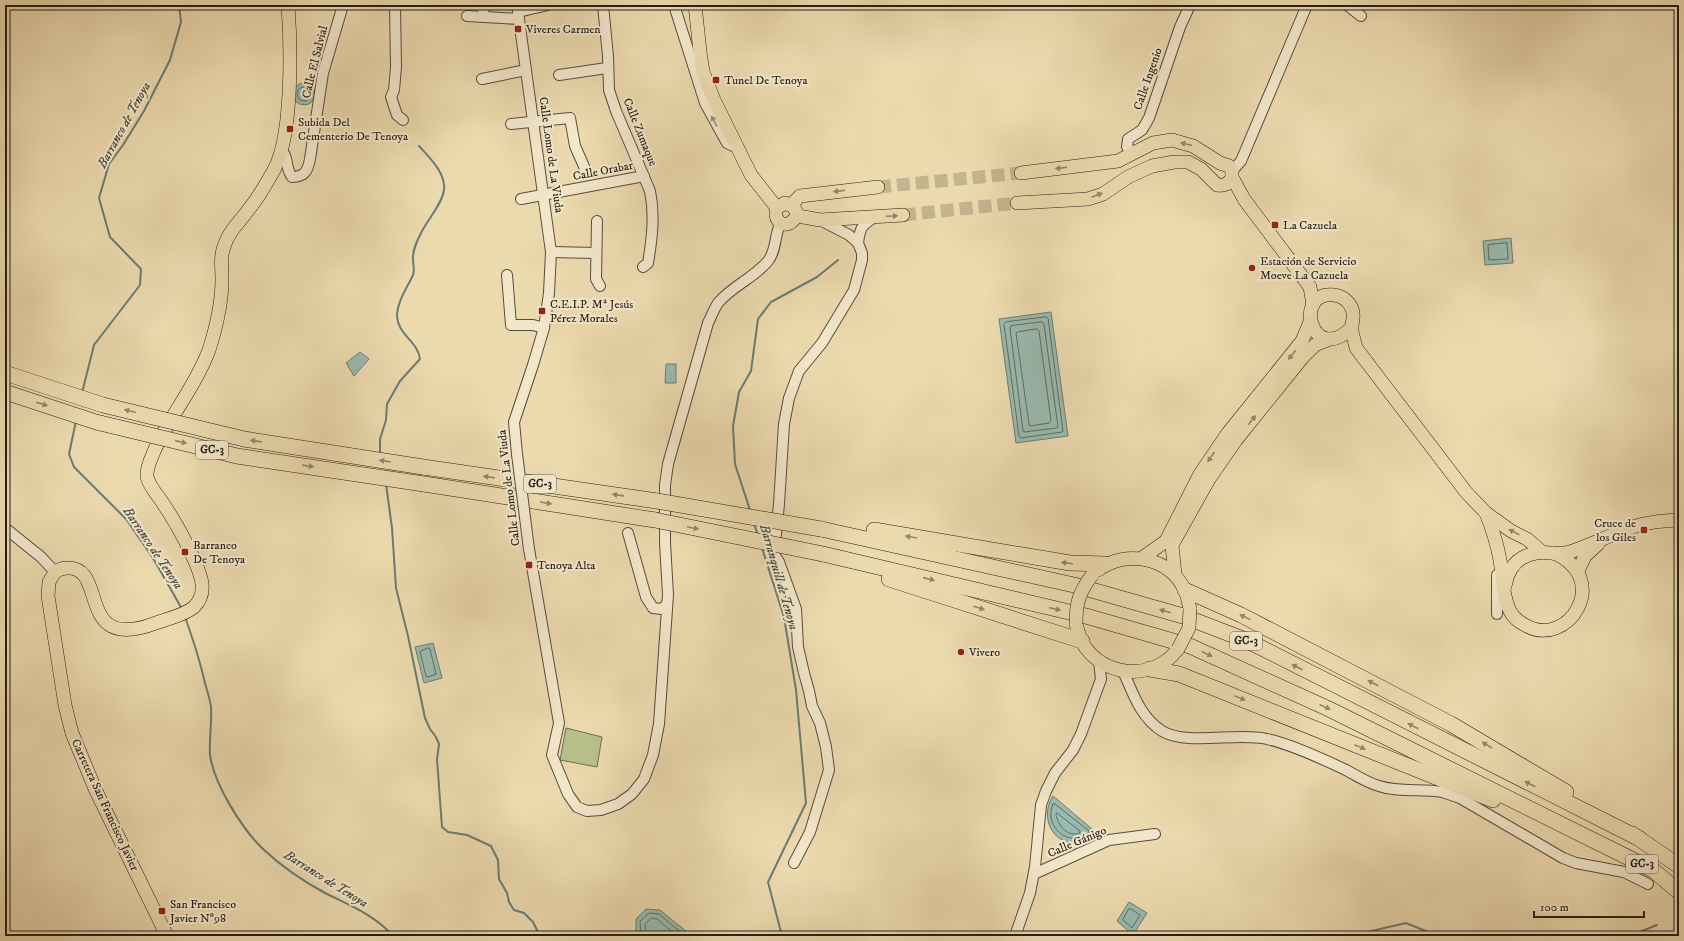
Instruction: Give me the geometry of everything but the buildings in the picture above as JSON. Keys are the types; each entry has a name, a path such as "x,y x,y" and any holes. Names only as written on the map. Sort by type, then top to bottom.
{"highway":[{"name":"GC-3","path":"5,373 103,405 244,439 423,467 820,525 1074,585 1183,616 1248,641 1640,839 1679,866"},
{"name":"GC-3","path":"5,392 96,422 237,456 655,520 1086,616 1190,646 1329,709 1653,870 1679,892"},
{"path":"820,525 1070,563 1106,564"},
{"path":"822,557 1082,641"},
{"path":"1185,590 1241,615 1451,724 1585,803 1640,839"},
{"path":"1150,669 1179,674 1229,693 1600,844"}],"main road":[{"path":"55,572 67,568 79,571 89,582 98,612 104,622 114,629 129,631 144,628 191,609 198,602 202,593 202,584 199,575 178,527 164,504 152,489 147,475 149,462 159,440 198,374 209,350 219,313 222,280 220,259 227,239 263,190 276,167 281,149 288,106 290,37 288,5"},
{"path":"695,5 703,72 714,100 751,175 777,208"},
{"path":"1021,173 1118,161 1153,144 1172,140 1193,146 1220,163 1229,166 1230,178 1244,199 1310,287 1326,295 1344,298 1350,304 1354,317 1352,327 1356,348 1466,492 1486,513 1511,531 1548,552 1564,558 1578,571 1582,581 1583,591 1580,604 1574,616 1563,624 1551,629 1537,629 1527,626 1517,620 1510,612 1505,595 1495,538 1486,513"},
{"path":"1017,203 1088,199 1103,194 1128,177 1152,166 1174,162 1188,162 1201,169 1217,185 1230,178"},
{"path":"1211,179 1210,170 1216,164 1220,163"},
{"path":"878,187 800,196 794,210 791,222 784,224 781,223 775,215 777,208 785,203 794,210 820,220 903,215"},
{"path":"1310,287 1313,305"},
{"path":"1142,558 1166,541 1200,474 1228,433 1302,341 1310,322 1310,315 1313,305 1319,298 1326,295"},
{"path":"1310,322 1312,327 1319,334 1356,348"},
{"path":"1175,575 1172,545 1209,479 1236,440 1303,357 1315,346 1332,338 1346,334 1352,327"},
{"path":"1505,595 1506,578 1516,564 1530,554 1548,552 1568,553 1631,527 1654,522 1679,520"},
{"path":"1578,571 1585,556 1593,547 1612,536"},
{"path":"1124,558 1142,558 1160,564 1175,575 1185,590 1190,609 1188,628 1178,649 1167,660 1150,669 1124,671 1099,661 1091,654 1082,641 1076,624 1076,606 1081,589 1092,575 1106,564 1124,558"},
{"name":"Carretera San Francisco Javier","path":"55,572 49,582 48,596 65,704 72,733 96,790 167,936"}],"street":[{"name":"Calle El Salvial","path":"281,149 286,154 286,166 292,177 299,177 304,174 308,169 310,159 323,73 343,5"},
{"path":"395,5 396,67 394,90 391,97 397,115 403,120"},
{"path":"483,17 484,5"},
{"path":"467,16 483,17 518,12 548,5"},
{"name":"Calle Zumaque","path":"603,5 608,56 607,68 609,90 652,199 653,228 648,263 643,267"},
{"path":"674,5 705,103 727,143 739,149"},
{"name":"Calle Ingenio","path":"1133,153 1127,146 1128,139 1142,130 1149,118 1180,27 1190,5"},
{"path":"1230,178 1241,161 1307,5"},
{"path":"1347,5 1362,16"},
{"name":"Calle Lomo de La Viuda","path":"518,12 550,252 549,293 544,328 514,422 529,549 559,723 552,755 568,794 577,807 587,811 600,810 618,804 632,794 644,779 653,755 659,724 666,605 668,595 665,543 665,484 668,464 708,323 718,304 735,287 752,276 769,260 776,240 777,230 781,223"},
{"path":"560,75 607,68"},
{"path":"482,79 526,70"},
{"path":"511,124 570,118 575,146 586,171"},
{"name":"Calle Orabar","path":"520,199 644,176"},
{"path":"794,862 810,832 829,770 826,747 820,723 812,706 810,691 798,647 796,609 779,562 774,554 784,424 789,398 799,371 822,343 854,290 862,260 862,253 858,243 859,230 865,223 875,217"},
{"path":"820,220 849,235 858,243"},
{"path":"597,221 596,279 600,286"},
{"path":"550,252 596,253"},
{"path":"507,275 510,325 534,325 544,328"},
{"path":"5,528 41,556 55,572"},
{"path":"628,533 646,597 653,608 662,608 666,605"},
{"path":"1497,547 1497,614 1505,595"},
{"path":"1015,936 1030,893 1034,874 1038,820 1046,791 1055,773 1073,750 1081,734 1101,680 1099,661"},
{"path":"1101,680 1124,671 1142,713 1151,723 1164,732 1182,736 1244,736 1267,739 1286,745 1344,769 1379,786 1442,792 1460,798 1563,858 1591,866 1624,872 1648,884"},
{"name":"Calle Gánigo","path":"1034,874 1108,840 1155,834"}],"green space":[{"path":"566,728 602,737 597,767 560,760"}],"water":[{"path":"304,83 312,86 315,94 312,102 304,105 296,102 293,94 296,86"},
{"path":"1511,238 1513,263 1485,265 1483,241"},
{"path":"1051,312 1068,436 1016,443 999,319"},
{"path":"360,352 369,359 354,376 346,363"},
{"path":"666,364 676,364 676,383 665,383"},
{"path":"433,643 442,678 424,683 415,647"},
{"path":"1053,796 1098,834 1079,843 1064,841 1058,837 1049,825 1048,818 1049,803"},
{"path":"1129,902 1147,913 1133,935 1117,921"},
{"path":"646,909 660,910 692,936 638,936 636,932 636,919"}],"waterway":[{"name":"Barranco de Tenoya","path":"82,393 94,345 140,285 141,269 110,237 99,198 109,164 123,145 144,111 170,60 181,22 179,5"},
{"path":"380,454 380,439 386,420 387,404 400,381 420,359 415,347 400,327 397,314 398,309 401,299 413,275 413,252 422,231 438,206 444,190 444,184 440,172 432,160 419,146"},
{"name":"Barranquill de Tenoya","path":"750,510 735,464 733,426 739,392 751,371 758,319 771,302 817,277 838,260"},
{"name":"Barranco de Tenoya","path":"76,421 69,454 74,467 126,519 153,558 182,609"},
{"path":"386,484 392,528 396,588 408,636 425,718 439,744 437,759 442,827 448,832 467,835 491,846 498,860 499,879 507,893 509,902 514,910 524,913 533,922 540,936"},
{"name":"Barranquill de Tenoya","path":"754,524 758,535"},
{"name":"Barranquill de Tenoya","path":"762,548 784,617 796,690 806,803 768,882 782,936"},
{"name":"Barranco de Tenoya","path":"185,617 199,658 211,704 210,755 213,767 223,792 238,818 246,830 263,849 285,867 325,893 370,916 393,936"},
{"path":"1350,936 1406,923 1438,936"},
{"path":"1629,936 1657,925"}],"tunnel":[{"path":"878,187 1021,173"},
{"path":"903,215 1017,203"}],"place":[{"name":"Viveres Carmen","path":"518,29"},
{"name":"Tunel De Tenoya","path":"716,80"},
{"name":"Subida Del Cementerio De Tenoya","path":"290,129"},
{"name":"La Cazuela","path":"1275,225"},
{"name":"Estación de Servicio Moeve La Cazuela","path":"1252,268"},
{"name":"C.E.I.P. Mª Jesús Pérez Morales","path":"542,311"},
{"name":"Cruce de los Giles","path":"1644,530"},
{"name":"Barranco De Tenoya","path":"185,552"},
{"name":"Tenoya Alta","path":"529,565"},
{"name":"Vivero","path":"961,652"},
{"name":"San Francisco Javier Nº98","path":"162,911"}]}
